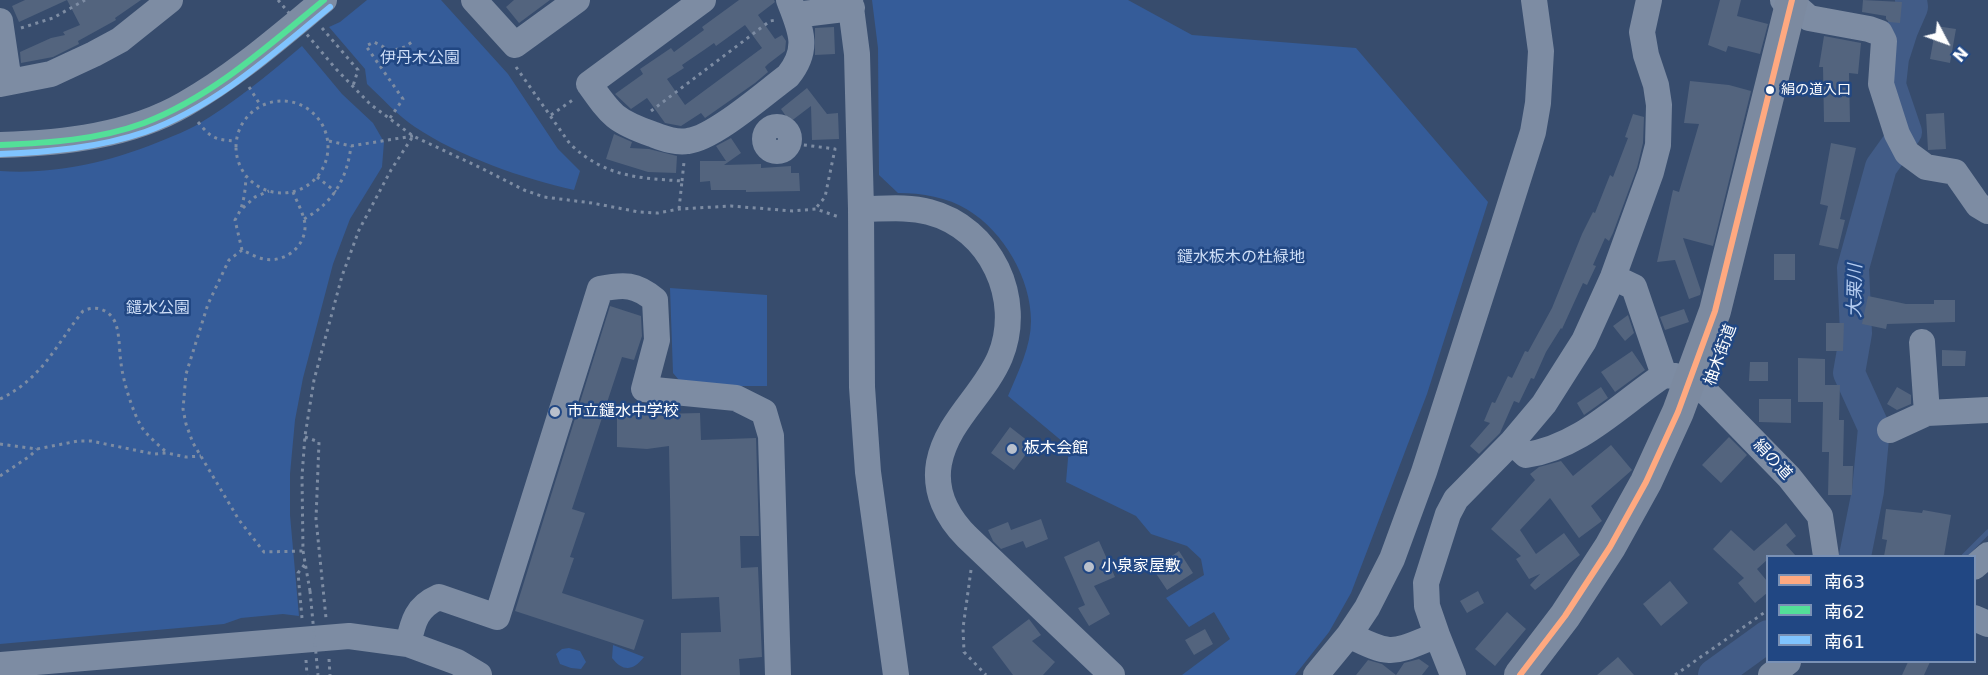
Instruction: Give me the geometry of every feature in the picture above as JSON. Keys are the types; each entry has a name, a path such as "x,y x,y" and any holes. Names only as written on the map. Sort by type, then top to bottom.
{"main road":[{"name":"柚木街道","path":"1520,675 1565,616 1610,547 1659,454 1715,311 1797,4"},
{"name":"柚木街道","path":"1546,675 1584,624 1627,558 1684,448 1686,384"}],"street":[{"path":"0,21 5,83 51,74 94,54 120,40 170,0"},
{"path":"0,145 44,143 116,131 152,120 184,105 251,60 324,0"},
{"path":"474,0 514,45 577,0"},
{"path":"703,0 589,84 615,117 626,125 669,140 685,142 708,135 788,76 797,66 802,52 802,39 792,8 851,4 857,54 852,214 862,387 868,461 896,675"},
{"path":"1316,675 1349,635 1367,608 1382,580 1409,515 1533,132 1538,103 1541,51 1534,0"},
{"path":"1453,675 1428,606 1426,583 1455,499 1512,442 1544,404 1584,341 1613,277 1651,172 1658,145 1659,105 1642,32 1648,0"},
{"path":"1797,4 1875,30 1883,37 1881,84 1902,143 1926,166 1955,172 1978,205 1988,211"},
{"path":"751,104 779,136"},
{"path":"852,214 913,209 930,212 950,220 978,241 995,264 1002,280 1008,314 1004,346 995,368 944,442 938,472 940,493 947,513 959,529 1112,675"},
{"path":"1512,442 1526,455 1538,453 1563,443 1611,416 1686,384 1634,287 1613,277"},
{"path":"408,644 420,609 438,597 497,617 600,289 621,285 642,289 655,300 657,340 644,389 736,398 764,412 771,436 778,675"},
{"path":"1922,342 1927,413"},
{"name":"絹の道","path":"1686,384 1762,448 1814,507 1823,527 1826,555"},
{"path":"1890,430 1927,413 1988,410"},
{"path":"1976,565 1988,555"},
{"path":"1349,635 1376,648 1396,651 1437,635"},
{"path":"10,668 327,637 372,638 408,644 457,662 479,675"},
{"path":"1771,675 1787,663"}],"path":[{"path":"1,28 22,28 53,18 85,0"},
{"path":"278,0 336,69 370,104 413,136 524,190 544,197 639,212 658,213 679,208 731,206 793,211 816,209 852,214"},
{"path":"645,132 651,109 770,21 792,8"},
{"path":"321,27 358,70 353,86"},
{"path":"390,118 403,99 366,46 374,42 392,51 412,42"},
{"path":"514,65 570,144 590,161 604,169 639,178 682,181 679,208"},
{"path":"248,85 261,106"},
{"path":"551,115 591,88"},
{"path":"275,101 290,101 304,106 315,114 324,126 328,141 326,160 317,177 310,184 293,192 269,191 252,182 246,175 236,153 236,141 240,127 249,114 275,101"},
{"path":"196,120 208,135 218,140 236,141"},
{"path":"328,141 351,146 413,136"},
{"path":"318,675 310,591 303,551 304,436 314,380 342,276 359,230 391,170 413,136"},
{"path":"779,136 834,149 825,197 816,209"},
{"path":"303,220 316,213 336,192 349,163 351,146"},
{"path":"242,209 246,175"},
{"path":"317,177 336,192"},
{"path":"242,250 235,220 242,209 255,197 269,191"},
{"path":"242,250 264,259 277,260 289,255 300,244 306,227 293,192"},
{"path":"242,250 229,260 208,304 186,374 183,409 186,424 201,456 239,520 264,552 303,551"},
{"path":"0,399 28,383 39,373 83,311 93,308 101,309 114,320 119,339 121,367 132,406 141,425 166,453"},
{"path":"304,436 319,442 316,519 326,620"},
{"path":"0,444 37,449 78,441 104,443 154,454 201,456"},
{"path":"0,476 37,449"},
{"path":"974,544 963,628 964,652 986,675"},
{"path":"303,623 298,573 306,562"},
{"path":"1675,675 1766,611"},
{"path":"328,651 330,675"},
{"path":"305,653 308,675"}],"green space":[{"name":"伊丹木公園","path":"367,0 441,0 508,74 558,149 580,171 574,190 534,180 471,157 432,138 396,112 367,84 365,69 329,27 340,22"},
{"name":"鑓水板木の杜緑地","path":"872,0 1128,0 1192,35 1356,48 1488,202 1427,394 1351,593 1329,632 1295,675 1182,675 1230,639 1214,612 1189,627 1166,598 1204,575 1201,559 1187,546 1151,534 1136,516 1066,482 1069,447 1008,396 1026,350 1031,321 1026,289 1013,258 993,231 968,210 934,197 898,193 879,175 878,48"},
{"name":"鑓水公園","path":"302,46 342,94 373,123 384,142 382,167 350,219 333,264 303,378 295,420 290,474 290,515 299,616 283,614 241,618 224,624 0,644 0,171 42,171 84,165 126,154 166,139 195,126 223,108"},
{"path":"670,288 767,295 767,386 684,386 673,373"},
{"path":"613,645 644,657 636,665 624,668 612,658"},
{"path":"562,649 580,651 586,662 581,669 560,664 556,654"}],"building":[{"path":"25,0 67,0 19,22 12,6"},
{"path":"67,0 141,0 115,18 116,20 78,41 79,44 53,57 21,63 20,52 51,38 65,35 63,32 80,25"},
{"path":"514,0 550,0 519,23 506,7"},
{"path":"739,0 774,0 775,2 758,15 775,39 782,35 786,41 785,51 765,67 768,72 755,83 705,118 701,113 681,126 665,123 647,98 631,109 615,94 643,74 640,69 671,48 674,52 704,30 702,27","holes":["745,25 762,48 685,105 667,79 684,68 682,65 714,43 716,46"]},
{"path":"1720,0 1741,0 1737,16 1768,24 1760,54 1728,46 1726,52 1708,45"},
{"path":"1863,0 1902,2 1900,23 1889,22 1886,16 1862,12"},
{"path":"1936,26 1956,29 1950,63 1930,59"},
{"path":"834,27 835,54 815,55 815,28"},
{"path":"1824,36 1861,43 1858,74 1849,73 1850,122 1824,122 1823,67 1819,67"},
{"path":"1690,81 1729,85 1751,91 1713,246 1683,238 1701,291 1700,295 1689,299 1675,260 1657,262 1673,190 1679,192 1699,124 1684,123"},
{"path":"807,88 827,114 838,113 839,139 812,140 811,106 790,122 781,109"},
{"path":"1944,113 1946,149 1928,150 1926,114"},
{"path":"1633,114 1644,117 1643,143 1637,168 1613,233 1609,241 1605,238 1587,285 1583,283 1562,329 1546,352 1534,379 1531,378 1519,403 1514,401 1500,433 1479,454 1470,446 1490,423 1484,421 1492,402 1495,403 1508,376 1512,378 1525,351 1528,352 1552,308 1582,234 1593,212 1595,213 1610,175 1613,177 1628,138 1625,137"},
{"path":"614,134 632,142 630,148 649,149 677,156 676,173 648,172 606,159"},
{"path":"731,138 741,153 724,165 761,164 761,168 791,166 791,173 799,173 800,191 711,190 710,181 700,182 700,161 726,161 716,146"},
{"path":"1831,143 1856,148 1840,219 1845,220 1838,249 1819,245 1828,206 1820,204"},
{"path":"1774,254 1795,254 1795,280 1774,280"},
{"path":"1868,296 1906,304 1934,304 1934,300 1955,300 1955,322 1887,324 1886,329 1862,324"},
{"path":"610,306 641,316 642,336 634,360 622,357 572,509 585,513 570,557 574,558 562,593 644,620 634,650 515,611"},
{"path":"1684,309 1689,322 1665,330 1660,317"},
{"path":"1628,315 1634,333 1625,341 1613,326"},
{"path":"1826,323 1844,323 1843,351 1826,351"},
{"path":"1942,350 1966,351 1965,366 1942,366"},
{"path":"1632,351 1645,370 1615,392 1601,372"},
{"path":"1798,358 1825,359 1825,385 1840,385 1839,420 1844,420 1843,466 1853,466 1852,495 1828,495 1829,452 1822,452 1823,402 1798,402"},
{"path":"1750,362 1768,362 1768,381 1749,381"},
{"path":"1601,387 1608,398 1584,415 1577,403"},
{"path":"1897,387 1911,395 1911,404 1897,410 1887,404"},
{"path":"1759,399 1791,399 1791,423 1759,422"},
{"path":"700,413 701,440 756,438 759,536 740,536 741,568 758,567 762,657 739,659 740,675 681,675 681,633 721,632 719,597 672,599 669,446 647,449 617,447 617,415"},
{"name":"板木会館","path":"1010,427 1033,445 1014,470 991,453"},
{"path":"1729,437 1747,455 1721,483 1702,465"},
{"path":"1611,445 1632,470 1591,506 1602,521 1579,538 1550,498 1520,530 1536,554 1564,533 1580,555 1535,590 1530,585 1540,574 1529,579 1516,559 1521,556 1491,529 1535,480 1530,474 1539,467 1561,461 1573,476"},
{"path":"1886,509 1922,513 1923,510 1951,515 1944,555 1884,555 1887,540 1882,539"},
{"path":"1041,519 1048,539 1026,548 1023,541 1001,549 993,541 988,530 1008,522 1011,530"},
{"path":"1786,523 1796,536 1786,545 1795,555 1766,555 1766,561 1757,569 1766,580 1766,594 1755,603 1738,583 1744,578 1713,549 1731,530 1754,551"},
{"name":"小泉家屋敷","path":"1099,541 1115,577 1094,586 1110,614 1089,626 1078,608 1085,605 1064,557"},
{"path":"1179,551 1193,573 1167,590 1153,569"},
{"path":"1670,581 1688,603 1661,626 1643,604"},
{"path":"1478,591 1484,603 1467,613 1460,601"},
{"path":"1507,612 1526,629 1495,666 1475,649"},
{"path":"1029,619 1041,635 1032,641 1055,662 1043,675 1013,675 992,647"},
{"path":"1205,629 1213,644 1194,655 1185,640"},
{"path":"1618,657 1634,675 1597,675"},
{"path":"1419,659 1429,666 1422,675 1396,675 1404,663"},
{"path":"1368,660 1382,664 1396,675 1356,675"},
{"path":"1908,663 1930,663 1924,675 1902,675"}],"waterway":[{"name":"大栗川","path":"1855,555 1868,491 1874,428 1849,373 1856,333 1853,268 1881,167 1906,132 1890,85 1893,58 1912,7 1911,0"},
{"path":"1965,555 1988,532"},
{"name":"大栗川","path":"1714,675 1766,637"}],"transit line":[{"name":"南62","path":"0,145 55,142 91,137 127,129 169,112 216,85 324,0"},
{"name":"南63","path":"1520,675 1565,616 1610,547 1646,482 1678,412 1715,311 1792,0"},
{"name":"南61","path":"0,154 91,145 145,132 171,121 195,109 242,78 330,7"}],"place":[{"name":"絹の道入口","path":"1770,90"},
{"name":"市立鑓水中学校","path":"555,412"},
{"name":"板木会館","path":"1012,449"},
{"name":"小泉家屋敷","path":"1089,567"}]}
